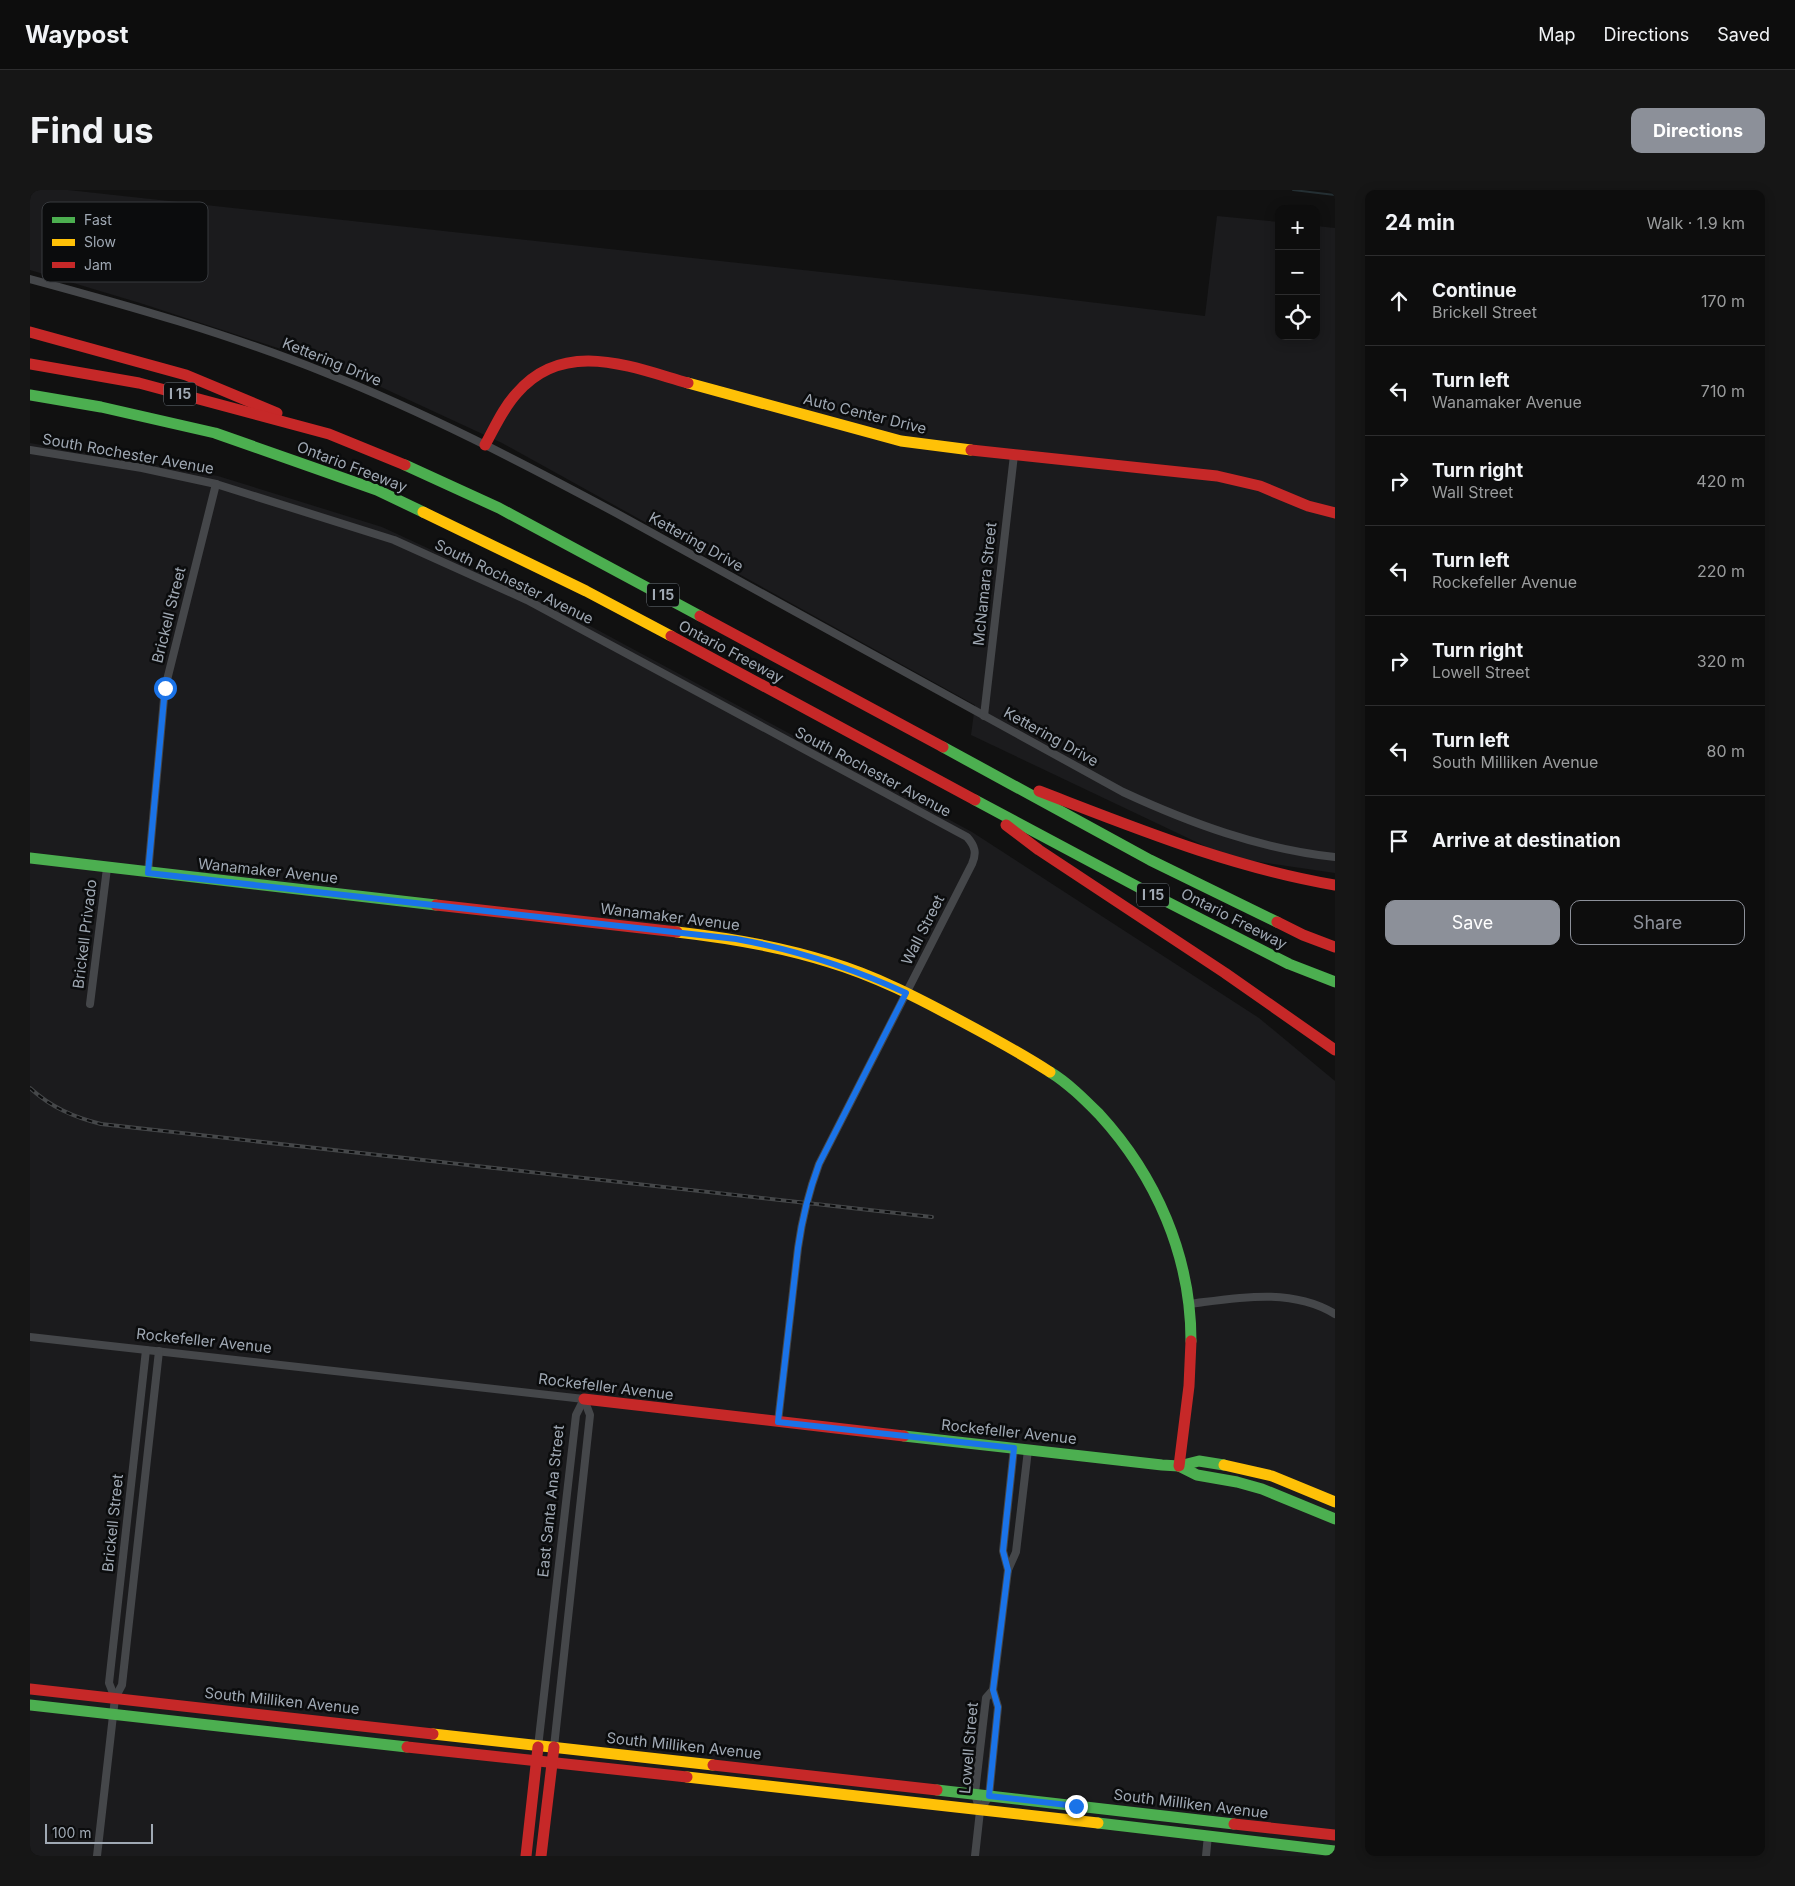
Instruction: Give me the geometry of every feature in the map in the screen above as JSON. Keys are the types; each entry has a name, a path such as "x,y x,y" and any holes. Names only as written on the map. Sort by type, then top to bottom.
{"main road":[{"path":"30,332 186,375 329,434"},
{"name":"Auto Center Drive","path":"485,445 506,408 518,391 532,378 558,365 593,360 609,361 901,441 1225,478 1266,488 1313,508 1335,513"},
{"name":"Ontario Freeway","path":"30,364 139,383 329,434 397,461 499,508 1150,860 1303,935 1335,947"},
{"name":"Ontario Freeway","path":"30,396 101,407 215,433 376,490 586,590 1138,887 1290,964 1335,982"},
{"path":"990,772 1208,856 1270,874 1335,885"},
{"path":"974,800 1039,850 1225,973 1335,1050"},
{"name":"Wanamaker Avenue","path":"30,858 736,939 787,949 844,966 906,993 1034,1060 1070,1086 1110,1124 1138,1161 1164,1210 1180,1258 1189,1304 1191,1338 1190,1367 1179,1466"},
{"name":"Rockefeller Avenue","path":"584,1399 1179,1466 1199,1461 1251,1470 1272,1476 1335,1502"},
{"name":"Rockefeller Avenue","path":"1179,1466 1197,1475 1237,1482 1262,1489 1335,1519"},
{"name":"South Milliken Avenue","path":"30,1689 1335,1835"},
{"name":"South Milliken Avenue","path":"30,1705 1335,1851"},
{"name":"East Santa Ana Street","path":"526,1856 538,1747"},
{"name":"East Santa Ana Street","path":"541,1856 554,1747"}],"street":[{"name":"Kettering Drive","path":"30,279 202,328 294,361 388,399 485,445 616,512 1122,792 1168,813 1214,830 1272,846 1335,857"},
{"name":"South Rochester Avenue","path":"30,450 65,454 142,468 216,484 394,540 527,600 967,838 975,848"},
{"name":"McNamara Street","path":"984,716 1014,455"},
{"name":"Brickell Street","path":"148,873 165,688 216,484"},
{"name":"Wall Street","path":"778,1422 801,1225 811,1185 819,1164 976,857 975,848"},
{"name":"Brickell Privado","path":"90,1004 107,868"},
{"path":"1189,1304 1267,1297 1307,1302 1321,1306 1335,1314"},
{"name":"Rockefeller Avenue","path":"30,1337 584,1399"},
{"name":"Brickell Street","path":"115,1698 109,1683 146,1350"},
{"name":"Brickell Street","path":"97,1856 115,1698 122,1685 160,1352"},
{"name":"East Santa Ana Street","path":"538,1747 576,1415 584,1399"},
{"name":"East Santa Ana Street","path":"554,1747 590,1416 584,1399"},
{"name":"Lowell Street","path":"1008,1570 1003,1551 1014,1448"},
{"name":"Lowell Street","path":"980,1811 989,1796 998,1707 993,1690 1008,1570 1016,1552 1028,1450"},
{"name":"Lowell Street","path":"975,1856 980,1811 975,1794 986,1698 993,1690"},
{"path":"1206,1856 1208,1836"}],"shaded area":[{"path":"30,190 68,190 178,202 42,202 42,274 30,270"},
{"path":"208,205 1023,294 1205,316 1217,216 1275,222 1275,340 1320,340 1320,226 1335,228 1335,873 1246,860 1211,849 971,735 975,705 502,443 342,369 70,282 208,282"},
{"path":"30,443 218,476 382,527 555,607 972,832 1259,1018 1335,1081 1335,1856 30,1856"}],"waterway":[{"path":"1293,190 1335,195"}],"railway":[{"path":"30,1088 46,1101 63,1110 101,1124 932,1217"}],"traffic: fast":[{"path":"30,395 101,407 215,433 377,490 423,512"},
{"path":"405,465 499,508 700,616"},
{"path":"943,747 1150,860 1277,922"},
{"path":"975,800 1138,887 1289,964 1335,982"},
{"path":"30,858 436,905"},
{"path":"1050,1072 1082,1097 1099,1114 1119,1138 1153,1191 1177,1248 1185,1278 1191,1341"},
{"path":"904,1436 1162,1465 1179,1466 1199,1461 1224,1465"},
{"path":"1179,1466 1197,1475 1237,1482 1262,1489 1335,1519"},
{"path":"30,1705 407,1747"},
{"path":"937,1790 1234,1824"},
{"path":"1098,1823 1335,1851"}],"traffic: slow":[{"path":"688,383 901,441 971,450"},
{"path":"423,512 586,591 671,636"},
{"path":"677,932 773,947 810,956 863,974 945,1012 1006,1045 1050,1072"},
{"path":"1224,1465 1272,1476 1335,1502"},
{"path":"433,1734 713,1765"},
{"path":"687,1777 1098,1823"}],"traffic: jam":[{"path":"30,332 186,375 277,413"},
{"path":"485,445 503,411 517,393 536,376 556,366 577,361 599,361 644,370 688,383"},
{"path":"30,364 139,383 329,434 405,465"},
{"path":"971,450 1217,476 1260,486 1308,506 1335,513"},
{"path":"700,616 943,747"},
{"path":"671,636 975,800"},
{"path":"1039,791 1185,846 1258,868 1335,885"},
{"path":"1006,825 1039,850 1225,973 1335,1050"},
{"path":"436,905 677,932"},
{"path":"1277,922 1303,935 1335,947"},
{"path":"1179,1466 1189,1386 1191,1341"},
{"path":"584,1399 904,1436"},
{"path":"30,1689 433,1734"},
{"path":"407,1747 687,1777"},
{"path":"526,1856 538,1747"},
{"path":"541,1856 554,1747"},
{"path":"713,1765 937,1790"},
{"path":"1234,1824 1335,1835"}],"route":[{"path":"165,688 148,873 736,939 795,951 844,966 906,993 819,1164 811,1185 801,1225 778,1422 1014,1448 1003,1551 1008,1570 993,1690 998,1707 989,1796 1076,1806"}]}
